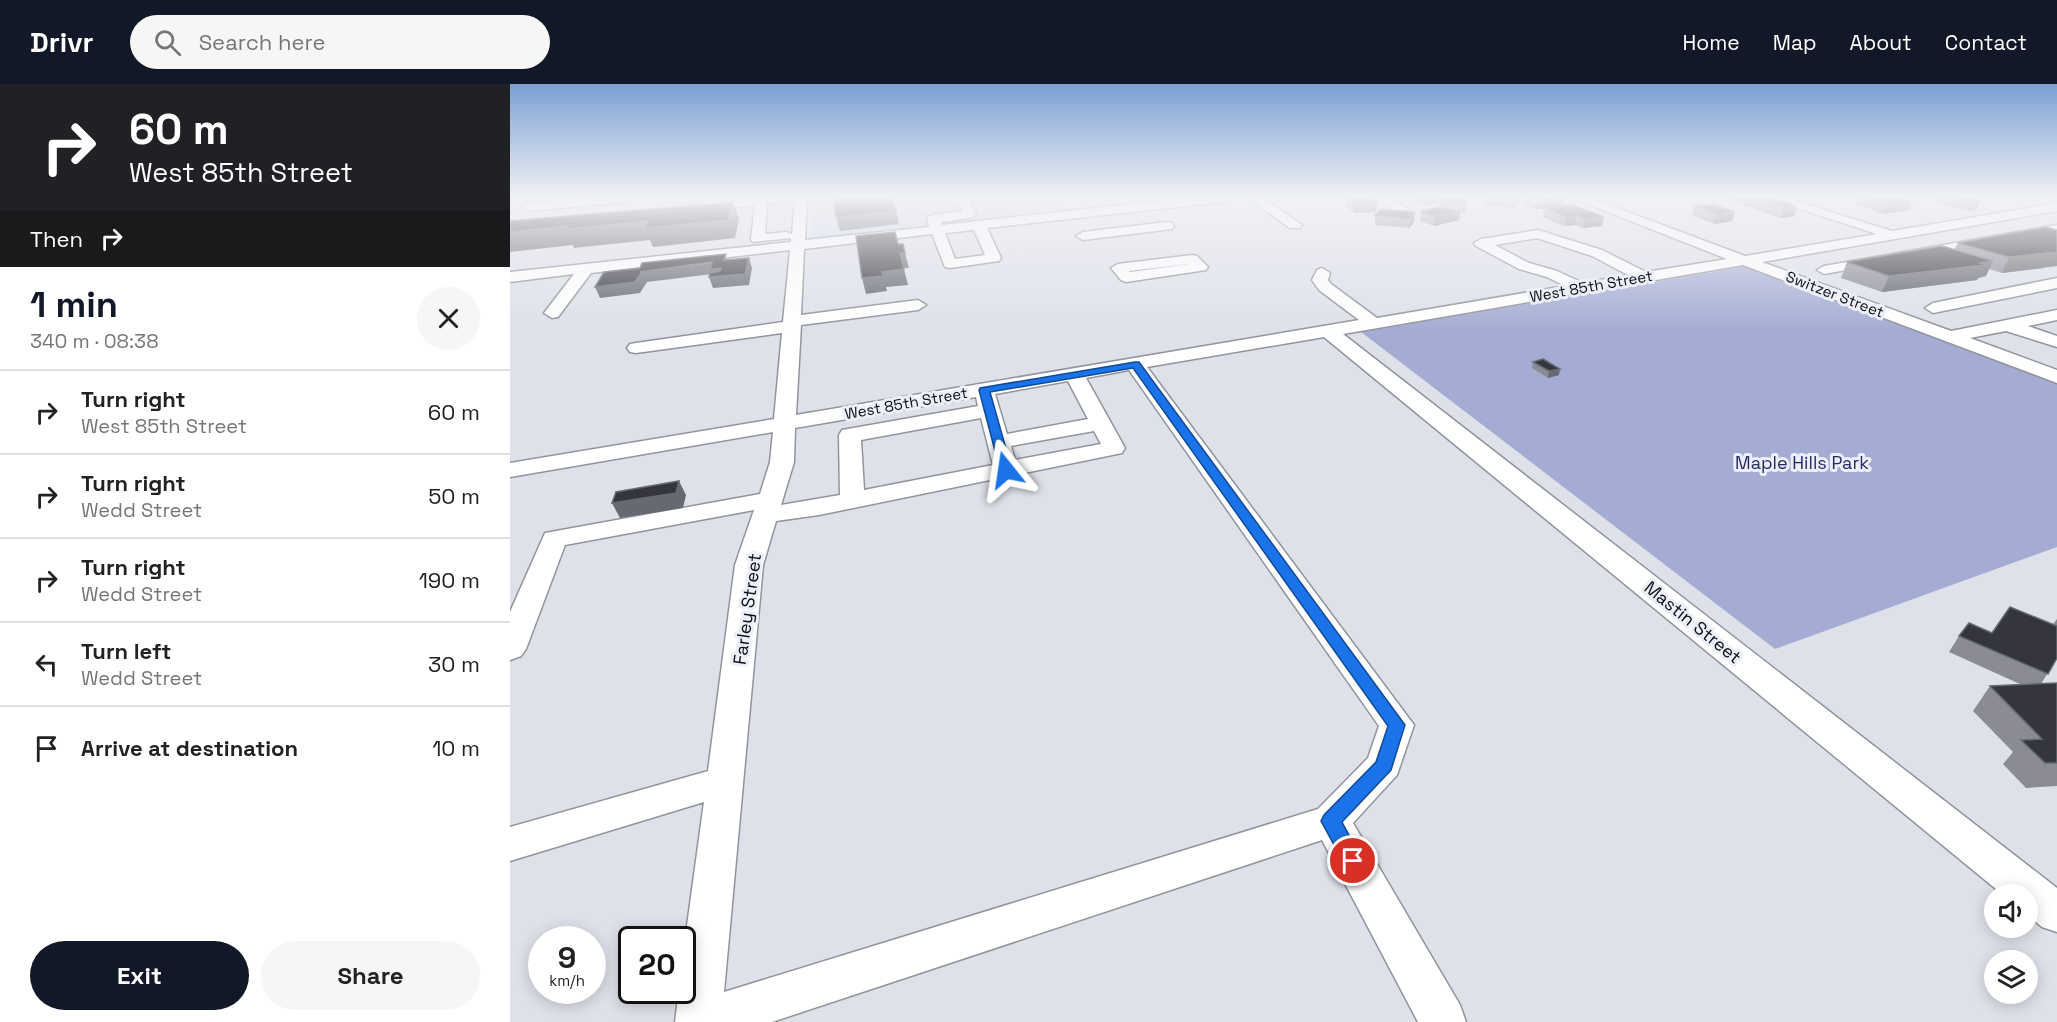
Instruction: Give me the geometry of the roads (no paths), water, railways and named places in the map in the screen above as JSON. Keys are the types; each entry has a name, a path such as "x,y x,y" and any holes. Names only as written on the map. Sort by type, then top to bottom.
{"street":[{"path":"510,292 517,276 612,254 731,242"},
{"path":"552,313 588,261 781,242"},
{"name":"Farley Street","path":"698,1022 749,565 782,462 786,424 788,316 799,242"},
{"path":"941,242 950,264 994,258"},
{"path":"987,242 1002,276"},
{"path":"1135,242 1147,254"},
{"path":"1489,242 1481,243 1524,266 1552,274 1581,288"},
{"path":"1562,242 1597,253 1643,277"},
{"name":"Switzer Street","path":"1695,242 2057,377"},
{"name":"West 85th Street","path":"510,470 786,424 987,400 1075,375 1848,242"},
{"path":"1824,270 1982,242"},
{"path":"1322,273 1320,280 1325,287 1373,323"},
{"path":"1933,308 2057,284"},
{"path":"2034,288 2057,294"},
{"path":"636,348 788,316 918,305"},
{"path":"1950,338 2057,315"},
{"path":"2009,326 2057,342"},
{"name":"Mastin Street","path":"1328,331 2057,913"},
{"path":"703,1022 900,957 1331,821 1384,765 1396,725 1135,364"},
{"path":"510,649 554,539 769,507 852,500 1114,448 1075,375"},
{"path":"852,500 850,435 987,400 1006,470"},
{"path":"998,442 1100,423"},
{"path":"510,844 725,781"},
{"path":"1331,821 1443,1022"}],"park label":[{"name":"Maple Hills Park","path":"1802,462"}]}
